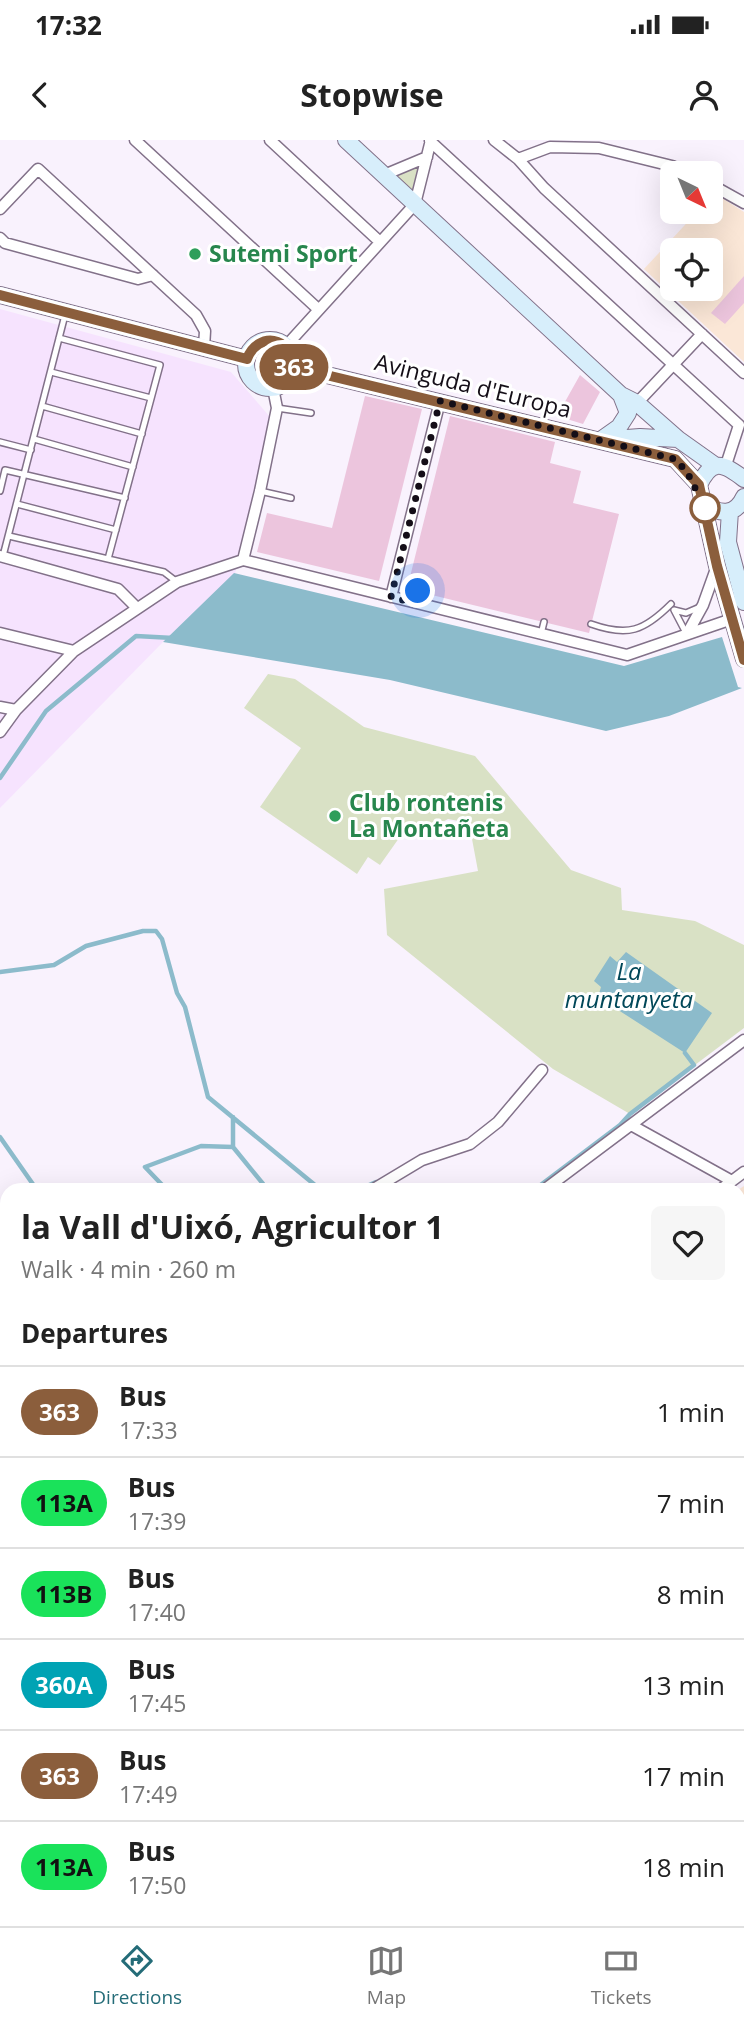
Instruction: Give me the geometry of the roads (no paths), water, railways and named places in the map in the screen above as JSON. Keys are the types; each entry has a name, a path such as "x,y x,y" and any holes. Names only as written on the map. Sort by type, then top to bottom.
{"main road":[{"path":"346,140 632,408 744,479"},
{"path":"0,295 247,359"},
{"path":"262,342 279,342 286,346 293,367 287,381 274,388 258,385 252,380 248,374 247,359 250,351 262,342"},
{"name":"Avinguda d'Europa","path":"293,367 675,459 699,485"},
{"path":"632,408 640,437 656,454"},
{"path":"600,441 619,427 632,408"},
{"name":"Avinguda d'Europa","path":"600,441 640,437 678,439"},
{"path":"721,466 705,473 699,485 717,566 744,659"},
{"path":"704,504 716,512 740,504"},
{"path":"740,504 728,542 744,602"}],"street":[{"path":"135,140 318,309"},
{"path":"270,140 380,242"},
{"path":"494,140 518,159 544,188 744,373"},
{"path":"286,346 415,204 431,141 739,425 721,466"},
{"path":"518,159 550,146 598,148 660,163"},
{"path":"384,175 427,158"},
{"path":"0,209 38,169 197,315 205,331 204,348"},
{"path":"723,191 744,203"},
{"path":"0,238 5,243 138,279 153,275"},
{"path":"632,408 702,334"},
{"path":"243,560 277,408 274,388"},
{"path":"391,597 440,401"},
{"path":"2,556 118,589 137,608"},
{"path":"0,732 16,710 74,651 177,582 243,560 391,597 417,597 541,634 627,655 687,634 734,624"},
{"path":"687,634 703,605 717,566"},
{"path":"0,633 74,651"},
{"path":"0,706 16,710"},
{"path":"553,1183 744,1040"},
{"path":"384,1183 422,1160 470,1144 498,1122 542,1070"},
{"path":"631,1125 733,1181"},
{"path":"730,1183 744,1172"}],"lane":[{"path":"2,556 66,312"},
{"path":"59,338 160,365 108,559"},
{"path":"51,372 151,398"},
{"path":"42,406 142,434"},
{"path":"277,408 311,413"},
{"path":"34,439 133,467"},
{"path":"0,442 31,450"},
{"path":"0,491 5,470 125,498"},
{"path":"260,491 291,498"},
{"path":"17,504 116,530"},
{"path":"9,536 164,572 177,582"},
{"path":"591,624 610,631 630,632 656,619 671,604"},
{"path":"687,634 674,610 686,613 703,605"},
{"path":"541,634 544,622"}],"water":[{"path":"234,573 624,666 722,637 738,687 742,688 669,716 606,731 390,680 163,642"},
{"name":"La muntanyeta","path":"626,952 712,1013 685,1053 598,997 601,987 594,981 610,956 617,962"}],"waterway":[{"path":"0,778 46,711 136,636 173,638"},
{"path":"0,972 54,965 86,946 143,931 156,931 162,939 177,993 185,1007 208,1097 312,1183"},
{"path":"543,1183 694,1065 685,1053"},
{"path":"233,1117 233,1147 262,1183"},
{"path":"0,1137 32,1183"},
{"path":"160,1183 145,1167 201,1146 233,1147"}],"place":[{"name":"Sutemi Sport","path":"195,254"},
{"name":"Club rontenis La Montañeta","path":"335,816"}]}
